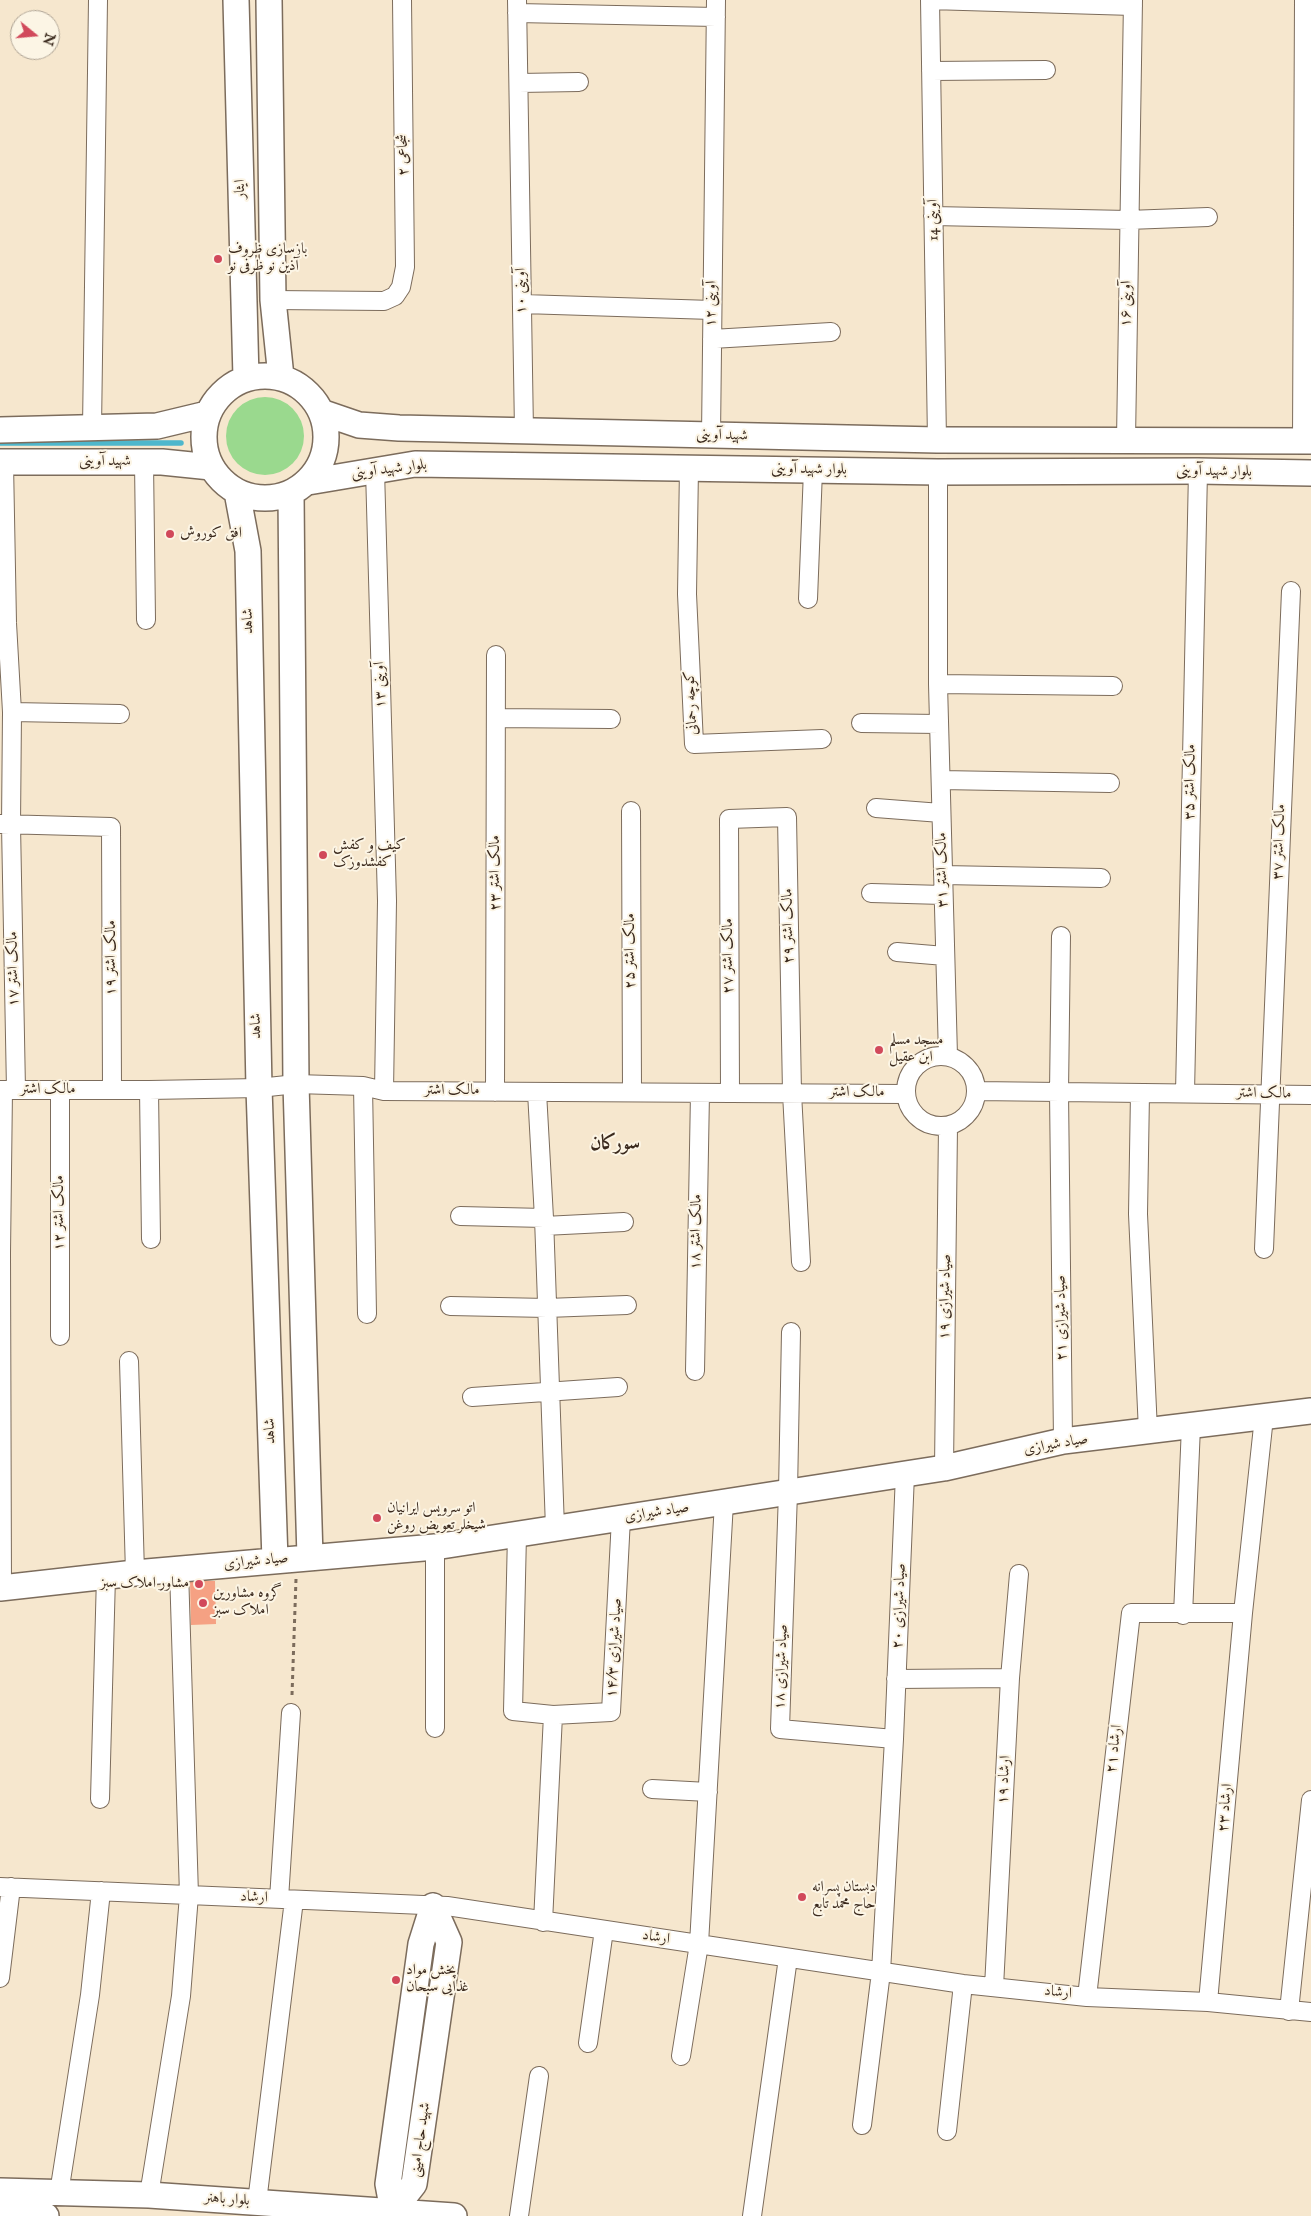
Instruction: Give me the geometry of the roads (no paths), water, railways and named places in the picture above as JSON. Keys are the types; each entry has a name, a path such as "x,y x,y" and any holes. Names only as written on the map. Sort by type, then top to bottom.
{"street":[{"path":"92,428 98,0"},
{"name":"ایثار","path":"236,0 246,378"},
{"name":"ایثار","path":"269,0 273,300 281,377"},
{"name":"شجاعی ۲","path":"273,300 384,301 395,296 401,287 405,267 402,0"},
{"path":"930,0 1133,3"},
{"name":"آوینی 14","path":"930,0 937,440"},
{"path":"1304,0 1303,175 1306,441"},
{"name":"۱۶ آوینی","path":"1126,440 1128,220 1133,3"},
{"path":"517,6 716,9"},
{"name":"۱۰ آوینی","path":"517,6 524,431"},
{"name":"۱۲ آوینی","path":"711,436 716,9"},
{"path":"931,72 1046,70"},
{"path":"519,83 579,82"},
{"path":"934,216 1128,220 1208,216"},
{"path":"522,304 712,310"},
{"path":"712,339 831,332"},
{"path":"257,376 281,377 298,385 311,396 321,412 326,430 325,449 319,467 300,487 264,499 237,492 222,482 211,467 204,450 203,432 207,414 217,398 230,386 246,378 257,376"},
{"name":"شهید آوینی","path":"321,412 359,425 524,431 937,440 1126,440"},
{"path":"0,430 157,426 207,414"},
{"name":"بلوار شهید آوینی","path":"1126,440 1306,441"},
{"name":"شهید آوینی","path":"2,462 144,462 211,467"},
{"name":"مالک اشتر ۱۷","path":"1,1588 1,1253 7,1090 6,825 8,723 2,462"},
{"path":"144,462 146,620"},
{"name":"بلوار شهید آوینی","path":"300,487 375,470 416,464 938,472 1198,471 1311,473"},
{"name":"کوچه رحمانی","path":"689,468 687,594 694,744 822,739"},
{"name":"آوینی ۱۳","path":"375,470 387,901 384,1091"},
{"path":"808,599 813,470"},
{"name":"مالک اشتر ۳۵","path":"1185,1094 1198,471"},
{"name":"مالک اشتر ۳۱","path":"938,472 938,684 948,1056"},
{"path":"294,1559 300,487"},
{"name":"شاهد","path":"237,492 248,552 259,1088 294,1559"},
{"name":"مالک اشتر ۳۷","path":"1264,1249 1291,591"},
{"name":"مالک اشتر ۲۳","path":"495,1092 496,655"},
{"path":"938,684 1113,686"},
{"path":"8,723 120,714"},
{"path":"496,718 611,719"},
{"path":"861,723 939,724"},
{"path":"940,780 1110,783"},
{"path":"876,808 941,813"},
{"name":"مالک اشتر ۲۵","path":"631,811 632,1092"},
{"name":"مالک اشتر ۲۹","path":"729,819 788,817 792,1093"},
{"name":"مالک اشتر ۲۷","path":"729,819 730,1093"},
{"name":"مالک اشتر ۱۹","path":"6,825 111,827 112,1090"},
{"path":"943,875 1101,878"},
{"path":"871,892 943,895"},
{"name":"صیاد شیرازی ۲۱","path":"1061,936 1059,1092 1063,1441"},
{"path":"896,952 945,956"},
{"path":"948,1056 965,1064 971,1072 976,1091 974,1103 968,1114 959,1122 948,1126 936,1126 920,1119 908,1106 905,1094 910,1073 917,1064 931,1057 948,1056"},
{"name":"مالک اشتر","path":"7,1090 259,1088 296,1084 363,1086 384,1091 905,1094"},
{"path":"363,1086 367,1314"},
{"name":"مالک اشتر ۱۲","path":"60,1090 60,1336"},
{"path":"149,1090 151,1239"},
{"name":"مالک اشتر","path":"976,1091 1311,1095"},
{"path":"537,1092 544,1222 555,1528"},
{"name":"مالک اشتر ۱۸","path":"695,1371 700,1093"},
{"path":"792,1093 800,1262"},
{"path":"1140,1093 1138,1214 1148,1431"},
{"name":"صیاد شیرازی ۱۹","path":"944,1468 948,1126"},
{"path":"460,1216 544,1222 624,1222"},
{"path":"450,1306 547,1308 627,1305"},
{"path":"788,1492 791,1332"},
{"path":"130,1361 135,1573"},
{"path":"472,1397 618,1387"},
{"name":"صیاد شیرازی","path":"1,1588 135,1573 435,1547 944,1468 1063,1441 1311,1411"},
{"name":"ارشاد ۲۳","path":"1208,2002 1243,1614 1264,1417"},
{"path":"1183,1615 1191,1426"},
{"name":"صیاد شیرازی ۲۰","path":"862,2125 881,1972 894,1739 905,1474"},
{"name":"صیاد شیرازی ۱۸","path":"788,1492 780,1728 894,1739"},
{"path":"680,2056 699,1944 724,1502"},
{"name":"صیاد شیرازی ۱۴/۳","path":"517,1534 513,1711 553,1714 611,1712 621,1518"},
{"path":"435,1547 435,1728"},
{"path":"149,2195 181,1996 189,1895 179,1570"},
{"name":"ارشاد ۱۹","path":"994,1986 1010,1678 1019,1574"},
{"path":"100,1799 106,1576"},
{"name":"ارشاد ۲۱","path":"1087,1996 1131,1613 1183,1615 1243,1614"},
{"path":"896,1679 1010,1678"},
{"path":"257,2202 280,2013 287,1899 291,1713"},
{"path":"543,1922 553,1714"},
{"path":"652,1789 708,1792"},
{"path":"1289,2011 1311,1800"},
{"path":"0,1978 6,1887"},
{"name":"ارشاد","path":"6,1887 432,1906 963,1984 1087,1996 1208,2002 1311,2012"},
{"path":"60,2193 90,1995 101,1891"},
{"name":"شهید حاج امینی","path":"393,2214 414,2184 449,1942 432,1906"},
{"name":"شهید حاج امینی","path":"393,2214 388,2184 421,1944 432,1906"},
{"path":"588,2043 604,1930"},
{"path":"752,2216 788,1958"},
{"path":"947,2131 963,1984"},
{"path":"518,2216 538,2076"},
{"name":"بلوار باهنر","path":"0,2192 149,2195 393,2214 454,2216"},
{"path":"0,2213 46,2216"}],"waterway":[{"path":"0,443 181,443"}],"place":[{"name":"بازسازی ظروف آذین نو ظرفی نو","path":"218,259"},
{"name":"افق کوروش","path":"170,534"},
{"name":"کیف و کفش کفشدوزک","path":"323,855"},
{"name":"مسجد مسلم ابن عقیل","path":"879,1050"},
{"name":"اتو سرویس ایرانیان شیخلر تعویض روغن","path":"377,1518"},
{"name":"مشاور املاک سبز","path":"199,1584"},
{"name":"گروه مشاورین املاک سبز","path":"203,1603"},
{"name":"دبستان پسرانه حاج محمد تابع","path":"802,1897"},
{"name":"پخش مواد غذایی سبحان","path":"396,1980"}],"district":[{"name":"سورکان","path":"615,1145"}]}
